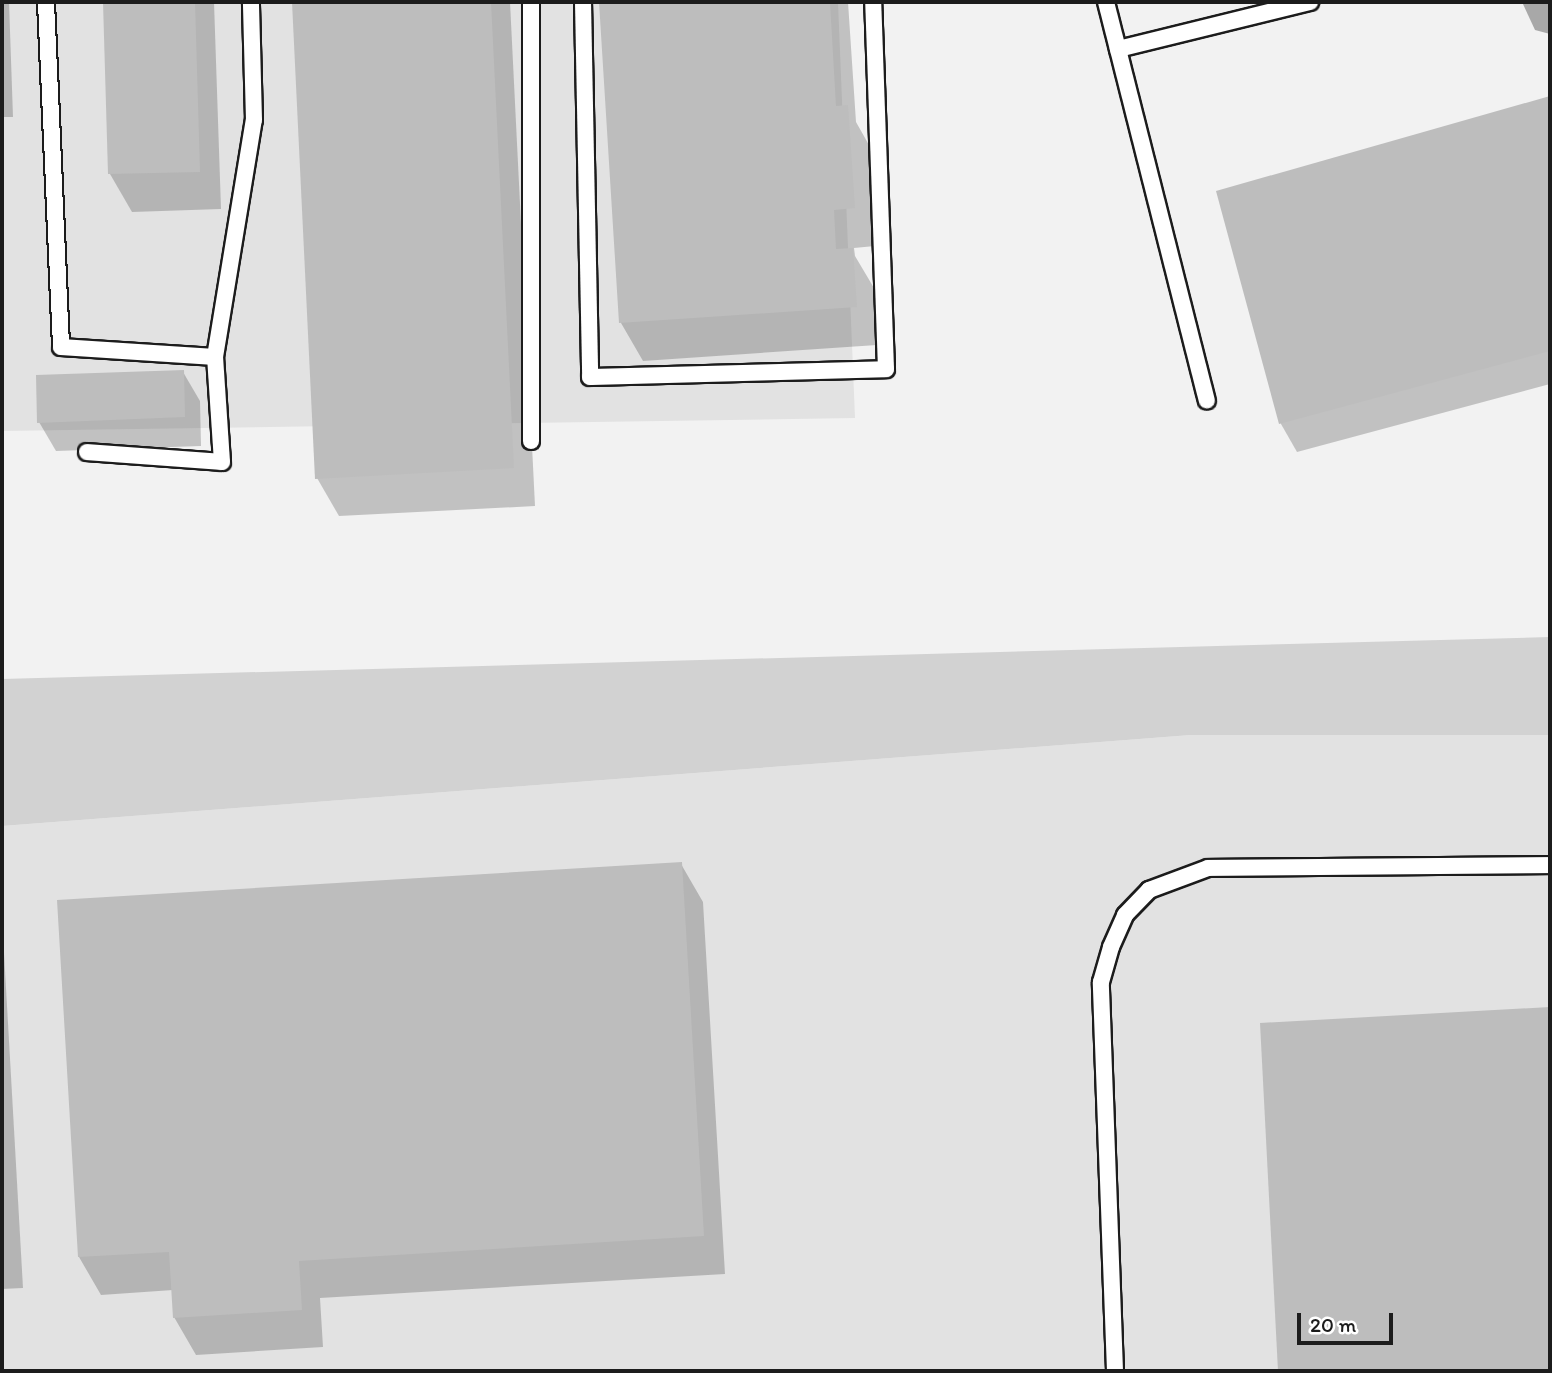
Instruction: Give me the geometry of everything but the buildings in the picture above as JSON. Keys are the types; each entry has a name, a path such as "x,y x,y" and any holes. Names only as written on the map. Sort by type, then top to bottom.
{"lane":[{"path":"46,2 61,347 215,357"},
{"path":"87,452 222,462 215,357 254,121 251,2"},
{"path":"531,2 531,441"},
{"path":"583,2 590,377 886,369 873,2"},
{"path":"1106,2 1207,400"},
{"path":"1118,49 1310,2"},
{"path":"1115,1371 1101,982 1111,947 1125,915 1149,890 1208,868 1550,865"}],"shaded area":[{"path":"2,2 838,2 855,418 2,431"},
{"path":"1522,2 1550,2 1550,34 1535,30"},
{"path":"1550,637 1550,735 1191,735 2,826 2,679"},
{"path":"1191,735 1550,735 1550,1371 2,1371 2,826"}]}
